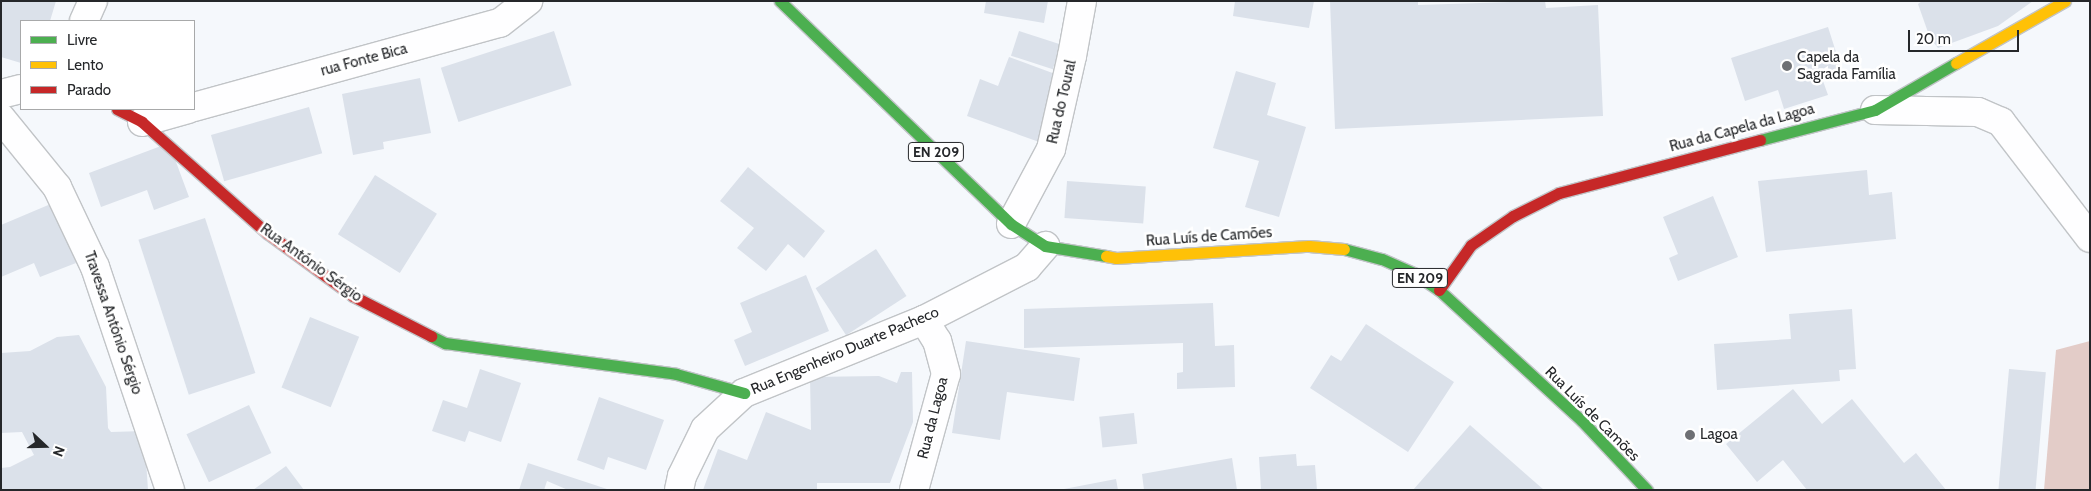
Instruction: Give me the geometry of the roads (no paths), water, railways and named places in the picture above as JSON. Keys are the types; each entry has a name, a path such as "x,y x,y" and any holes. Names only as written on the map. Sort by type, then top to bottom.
{"street":[{"path":"84,20 92,1"},
{"name":"rua Fonte Bica","path":"195,107 500,23 528,1"},
{"name":"Rua Luís de Camões","path":"780,1 1011,224 1045,246 1116,258 1310,246 1348,250 1382,259 1415,274 1439,290 1582,421 1647,490"},
{"name":"Rua do Toural","path":"1011,224 1051,149 1082,1"},
{"name":"Rua da Capela da Lagoa","path":"1439,290 1470,245 1512,216 1559,193 1875,110 2065,1"},
{"path":"1,94 20,89"},
{"name":"Rua António Sérgio","path":"119,110 142,122 267,233 337,285 353,296 445,343 676,374 744,393"},
{"path":"142,122 184,110"},
{"path":"1875,110 1978,112 2001,122 2090,238"},
{"name":"Travessa António Sérgio","path":"1,118 57,187 95,267 170,490"},
{"name":"Rua Engenheiro Duarte Pacheco","path":"679,490 682,476 705,429 744,393 924,320 1026,267 1045,246"},
{"name":"Rua da Lagoa","path":"914,490 946,374 936,341 924,320"}],"place":[{"name":"Capela da Sagrada Família","path":"1787,66"},
{"name":"Lagoa","path":"1690,435"}]}
